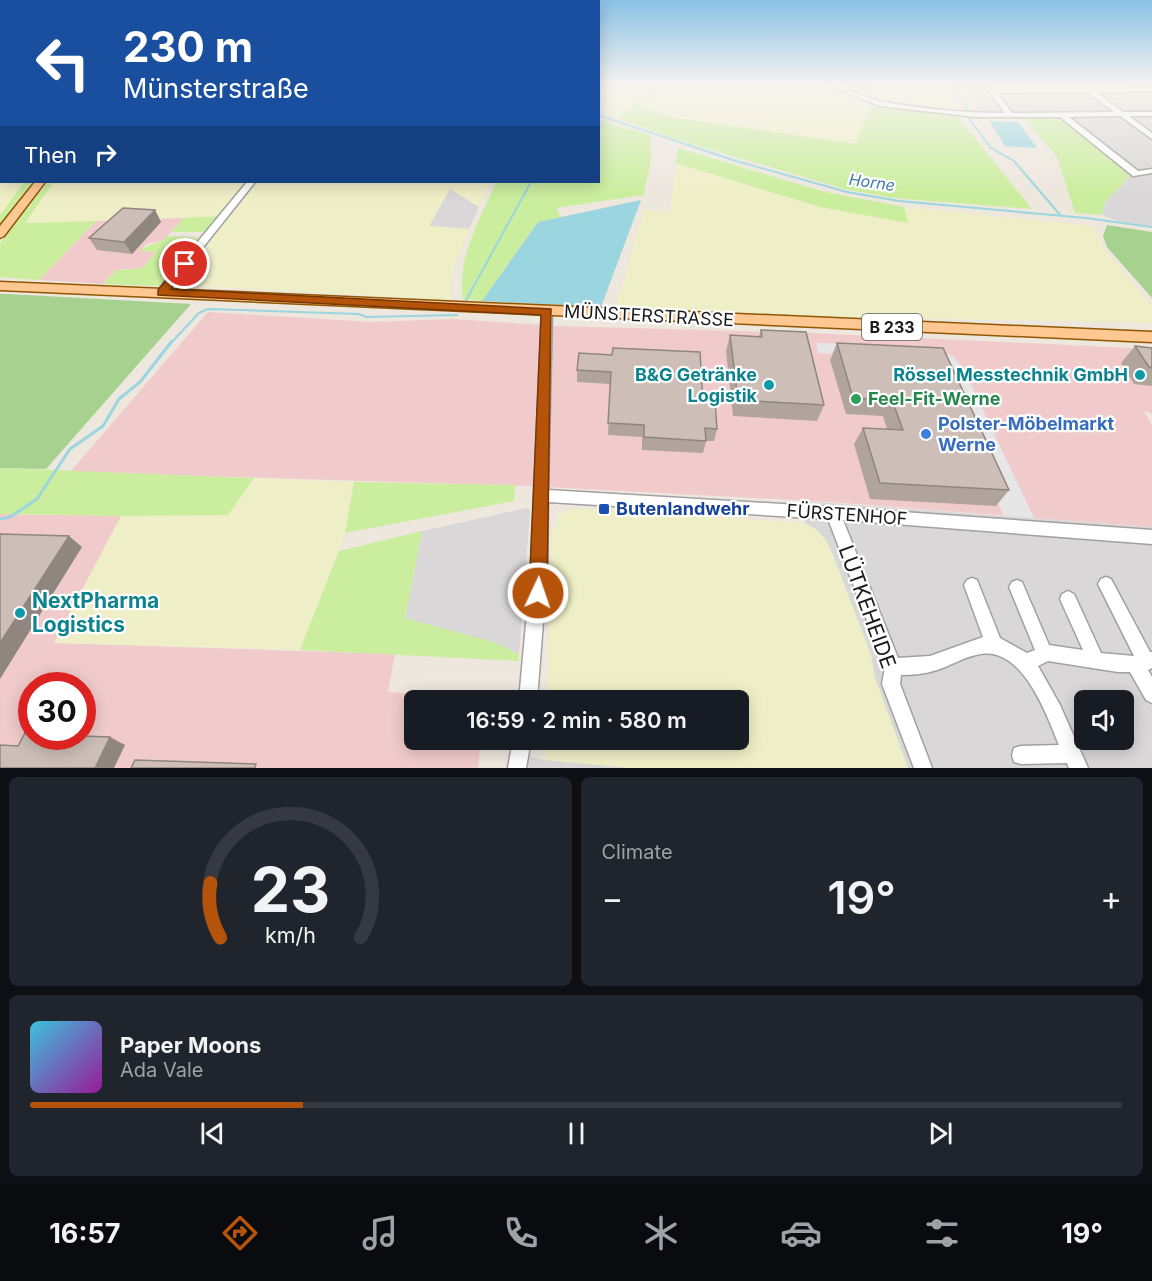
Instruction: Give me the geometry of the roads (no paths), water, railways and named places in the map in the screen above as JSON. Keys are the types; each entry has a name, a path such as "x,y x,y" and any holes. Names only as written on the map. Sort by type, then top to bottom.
{"main road":[{"path":"0,234 39,183"},
{"name":"MÜNSTERSTRASSE","path":"1,285 547,312 1152,337"}],"street":[{"path":"1069,121 1137,174 1152,171"},
{"path":"1130,121 1152,137"},
{"path":"162,292 250,183"},
{"path":"529,690 537,617 543,496 547,312"},
{"name":"FÜRSTENHOF","path":"543,496 833,513 1152,537"},
{"name":"LÜTKEHEIDE","path":"833,513 893,667 891,684 922,768"},
{"path":"1106,584 1144,662 1152,694"},
{"path":"972,585 994,645"},
{"path":"1017,587 1044,653"},
{"path":"1068,599 1096,661"},
{"path":"893,667 929,664 973,647 994,645 1026,662 1038,679 1075,761"},
{"path":"1026,662 1044,653 1096,661 1144,662"},
{"path":"517,768 520,750"},
{"path":"1021,755 1075,761"}],"water":[{"path":"989,121 1018,122 1037,148 1005,146"},
{"path":"641,200 601,307 482,301 538,222"}],"waterway":[{"name":"Horne","path":"616,121 736,161 847,192 899,201 1061,216"},
{"path":"971,121 991,148 1014,161 1061,216"},
{"path":"465,302 530,183"},
{"name":"Horne","path":"1061,216 1152,227"},
{"path":"171,343 199,313 208,309 359,314 366,317 457,315"},
{"path":"0,519 10,517 37,499 70,449 103,426 119,399 140,382 172,341"}],"place":[{"name":"Rössel Messtechnik GmbH","path":"1140,375"},
{"name":"B&G Getränke Logistik","path":"769,385"},
{"name":"Feel-Fit-Werne","path":"856,399"},
{"name":"Polster-Möbelmarkt Werne","path":"926,434"},
{"name":"Butenlandwehr","path":"604,509"},
{"name":"NextPharma Logistics","path":"20,613"}]}
